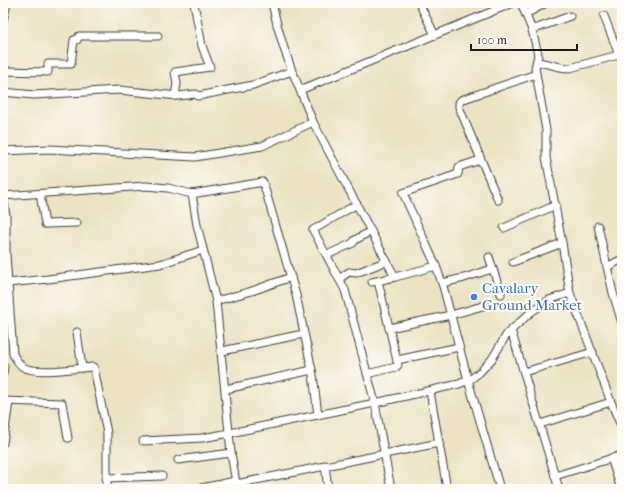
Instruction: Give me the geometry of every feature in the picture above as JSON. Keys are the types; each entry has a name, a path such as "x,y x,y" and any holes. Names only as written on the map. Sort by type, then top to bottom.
{"street":[{"path":"3,17 7,3"},
{"path":"175,96 177,83 175,72 210,67 202,46 194,3"},
{"path":"272,3 274,16 292,71 313,122 395,277"},
{"path":"419,3 434,35"},
{"path":"300,90 513,3"},
{"path":"521,3 532,30 538,55 535,68 546,130 546,157 556,205 570,293 622,428"},
{"path":"526,14 546,3"},
{"path":"532,30 570,16"},
{"path":"537,62 548,63 563,68 570,68 621,54 604,16"},
{"path":"3,71 48,72 48,64 71,64 74,40 77,40 79,36 158,36"},
{"path":"3,92 34,95 119,90 175,96 196,94 198,96 253,85 292,71"},
{"path":"498,200 480,160 459,107 459,103 461,100 536,74"},
{"path":"3,151 49,149 195,157 262,146 313,122"},
{"path":"480,160 459,167 458,174 403,193 436,266 442,283 468,380 500,489"},
{"path":"107,489 107,433 94,368 70,370 30,370 22,366 13,354 3,196 146,186 168,188 192,194 263,182 291,277 312,370 318,415"},
{"path":"40,194 44,224 77,222"},
{"path":"192,194 203,250 216,301 226,389 231,453 236,484"},
{"path":"357,204 313,230 345,290 375,404 391,489"},
{"path":"504,228 556,205"},
{"path":"598,226 613,293 622,323"},
{"path":"327,255 353,243 355,240 371,231"},
{"path":"513,262 562,243"},
{"path":"8,283 160,264 203,250"},
{"path":"489,257 501,294"},
{"path":"607,267 622,259"},
{"path":"339,279 349,272 356,273 387,261"},
{"path":"367,374 398,366 389,328 375,282 436,266"},
{"path":"442,283 492,270"},
{"path":"216,301 252,291 291,277"},
{"path":"143,441 202,438 230,433 375,404 468,380 480,372 492,359 501,342 511,330 531,312 549,300 570,293"},
{"path":"389,328 451,315 486,305"},
{"path":"511,330 559,489"},
{"path":"77,332 82,368"},
{"path":"222,351 303,334"},
{"path":"397,360 459,346"},
{"path":"524,372 593,352"},
{"path":"226,389 312,370"},
{"path":"430,391 447,489"},
{"path":"3,443 6,401 62,404 68,438"},
{"path":"540,424 611,402"},
{"path":"197,489 236,484 439,443"},
{"path":"178,460 231,453"},
{"path":"555,476 622,455"},
{"path":"611,458 621,489"},
{"path":"325,465 328,489"},
{"path":"106,478 162,476"}],"place":[{"name":"Cavalary Ground Market","path":"474,297"}]}
